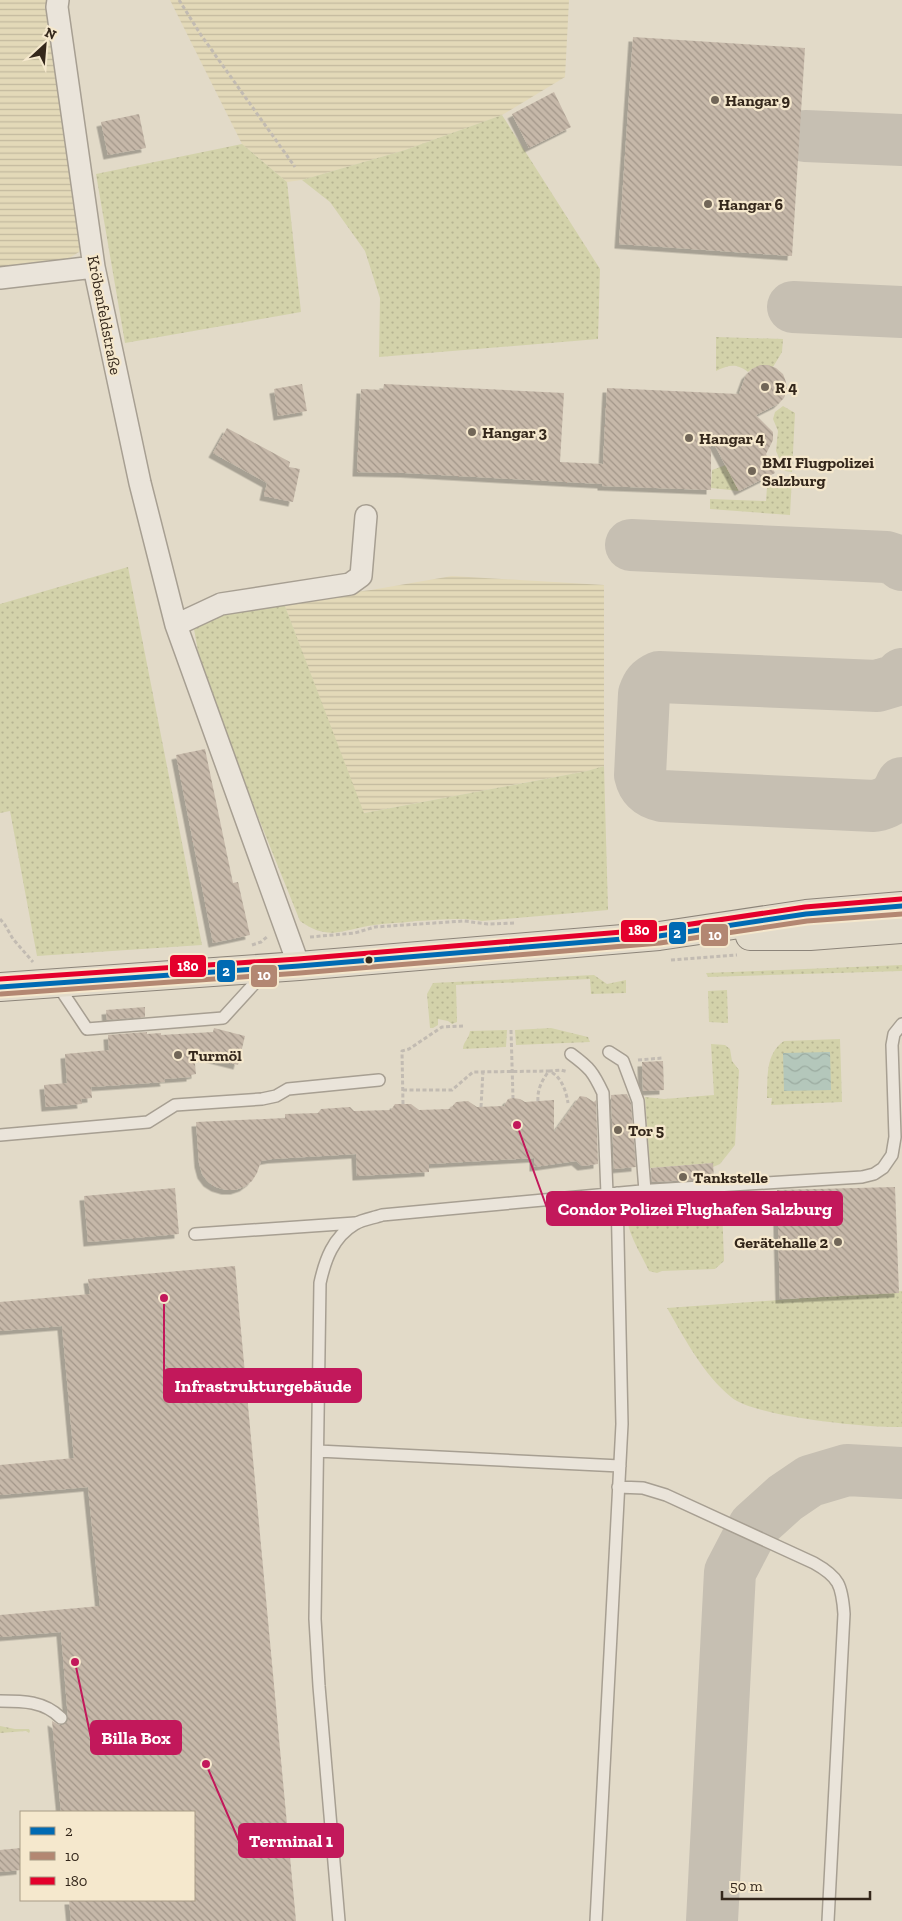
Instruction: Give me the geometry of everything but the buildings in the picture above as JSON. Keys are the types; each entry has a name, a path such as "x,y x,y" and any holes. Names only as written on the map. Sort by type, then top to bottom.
{"main road":[{"path":"0,987 299,966 659,936 806,914 902,906"},
{"path":"659,936 810,936 902,929"}],"street":[{"name":"Kröbenfeldstraße","path":"58,0 57,7 94,267 140,483 176,625 299,966"},
{"path":"0,278 94,267"},
{"path":"176,625 221,604 350,584 361,576 366,516"}],"lane":[{"path":"56,982 87,1029 223,1018 270,968"},
{"path":"195,1234 356,1223 382,1215 645,1191 862,1178 874,1174 883,1168 892,1155 894,1137 892,1045 894,1034 902,1024"},
{"path":"609,1052 623,1060 638,1101 645,1191"},
{"path":"571,1054 588,1067 597,1079 603,1093 612,1194 622,1424 596,1921"},
{"path":"0,1135 148,1122 175,1105 262,1099 276,1096 288,1089 380,1080"},
{"path":"339,1921 315,1619 320,1283 326,1258 338,1238 356,1223"},
{"path":"318,1452 620,1466"},
{"path":"618,1487 643,1488 666,1495 814,1562 828,1570 837,1580 843,1592 844,1614 828,1921"},
{"path":"0,1701 31,1701 47,1708 61,1718"}],"path":[{"path":"180,0 201,35 295,167"},
{"path":"0,919 13,939 34,962 25,963"},
{"path":"247,946 261,942 271,933 278,932 290,938 355,934 375,927 434,923 464,921 497,924"},
{"path":"403,1104 402,1051 409,1049 442,1027 463,1026"},
{"path":"511,1030 513,1098"},
{"path":"403,1090 452,1090 473,1072 549,1070 561,1083 568,1102"},
{"path":"481,1107 483,1072"}],"shaded area":[{"path":"0,0 50,0 83,233 79,252 58,265 0,270"},
{"path":"170,0 569,0 565,77 502,115 405,150 302,180 287,182 242,144"},
{"path":"452,576 604,585 604,766 587,771 363,813 283,601 371,590"}],"green space":[{"path":"502,115 600,269 598,339 379,357 380,298 365,251 330,202 302,180 405,150"},
{"path":"242,144 287,182 301,312 125,343 96,174"},
{"path":"716,337 783,339 782,352 773,367 760,366 748,372 740,367 732,366 716,371"},
{"path":"783,406 795,413 792,472 785,471 776,451 778,431 773,419 775,412"},
{"path":"726,465 739,491 711,488 712,470"},
{"path":"792,477 790,515 710,509 710,499 766,501 767,487 785,478"},
{"path":"128,567 202,945 37,956 10,811 0,813 0,604"},
{"path":"283,601 364,813 587,771 604,766 608,910 482,921 458,919 416,921 374,925 328,933 310,927 300,921 238,767 201,668 194,629 207,618"},
{"path":"902,965 902,971 708,977 706,973"},
{"path":"594,975 607,984 626,980 626,993 591,994 590,979 456,985 457,1022 452,1024 438,1019 438,1025 430,1028 427,994 433,983"},
{"path":"727,990 728,1023 709,1022 708,991"},
{"path":"551,1028 588,1037 590,1042 516,1045 515,1030"},
{"path":"507,1030 506,1047 463,1049 470,1031"},
{"path":"840,1039 842,1102 771,1105 772,1098 767,1098 768,1074 773,1052 778,1046 784,1041"},
{"path":"711,1044 725,1045 730,1049 732,1061 739,1070 735,1145 720,1164 713,1167 713,1163 650,1168 645,1097 664,1099 714,1095"},
{"path":"685,1200 686,1208 722,1205 724,1261 715,1269 662,1271 657,1273 649,1271 629,1228 629,1219 633,1212 649,1204"},
{"path":"902,1291 902,1427 865,1426 813,1420 787,1416 744,1404 731,1397 721,1388 703,1367 667,1308"},
{"path":"0,1726 29,1729 30,1731 29,1733 26,1731 0,1733"}],"water":[{"path":"830,1052 831,1090 784,1091 783,1053"}],"taxiway":[{"path":"805,136 902,140"},
{"path":"793,307 902,312"},
{"path":"631,545 886,557 896,560 902,565"},
{"path":"902,674 897,680 877,686 659,677 649,684 644,694 640,775 647,789 662,796 874,806 892,799 902,783"},
{"path":"712,1921 730,1572 754,1526 785,1498 810,1481 847,1470 902,1473"}],"transit line":[{"name":"180","path":"0,979 298,959 658,929 805,907 901,899"},
{"name":"2","path":"0,987 299,966 659,936 806,914 902,906"},
{"name":"10","path":"1,994 300,973 660,943 807,921 902,914"}],"place":[{"name":"Hangar 9","path":"715,100"},
{"name":"Hangar 6","path":"708,204"},
{"name":"R 4","path":"765,387"},
{"name":"Hangar 3","path":"472,432"},
{"name":"Hangar 4","path":"689,438"},
{"name":"BMI Flugpolizei Salzburg","path":"752,471"},
{"name":"Turmöl","path":"178,1055"},
{"name":"Condor Polizei Flughafen Salzburg","path":"517,1125"},
{"name":"Tor 5","path":"618,1130"},
{"name":"Tankstelle","path":"683,1177"},
{"name":"Gerätehalle 2","path":"838,1242"},
{"name":"Infrastrukturgebäude","path":"164,1298"},
{"name":"Billa Box","path":"75,1662"},
{"name":"Terminal 1","path":"206,1764"}]}
